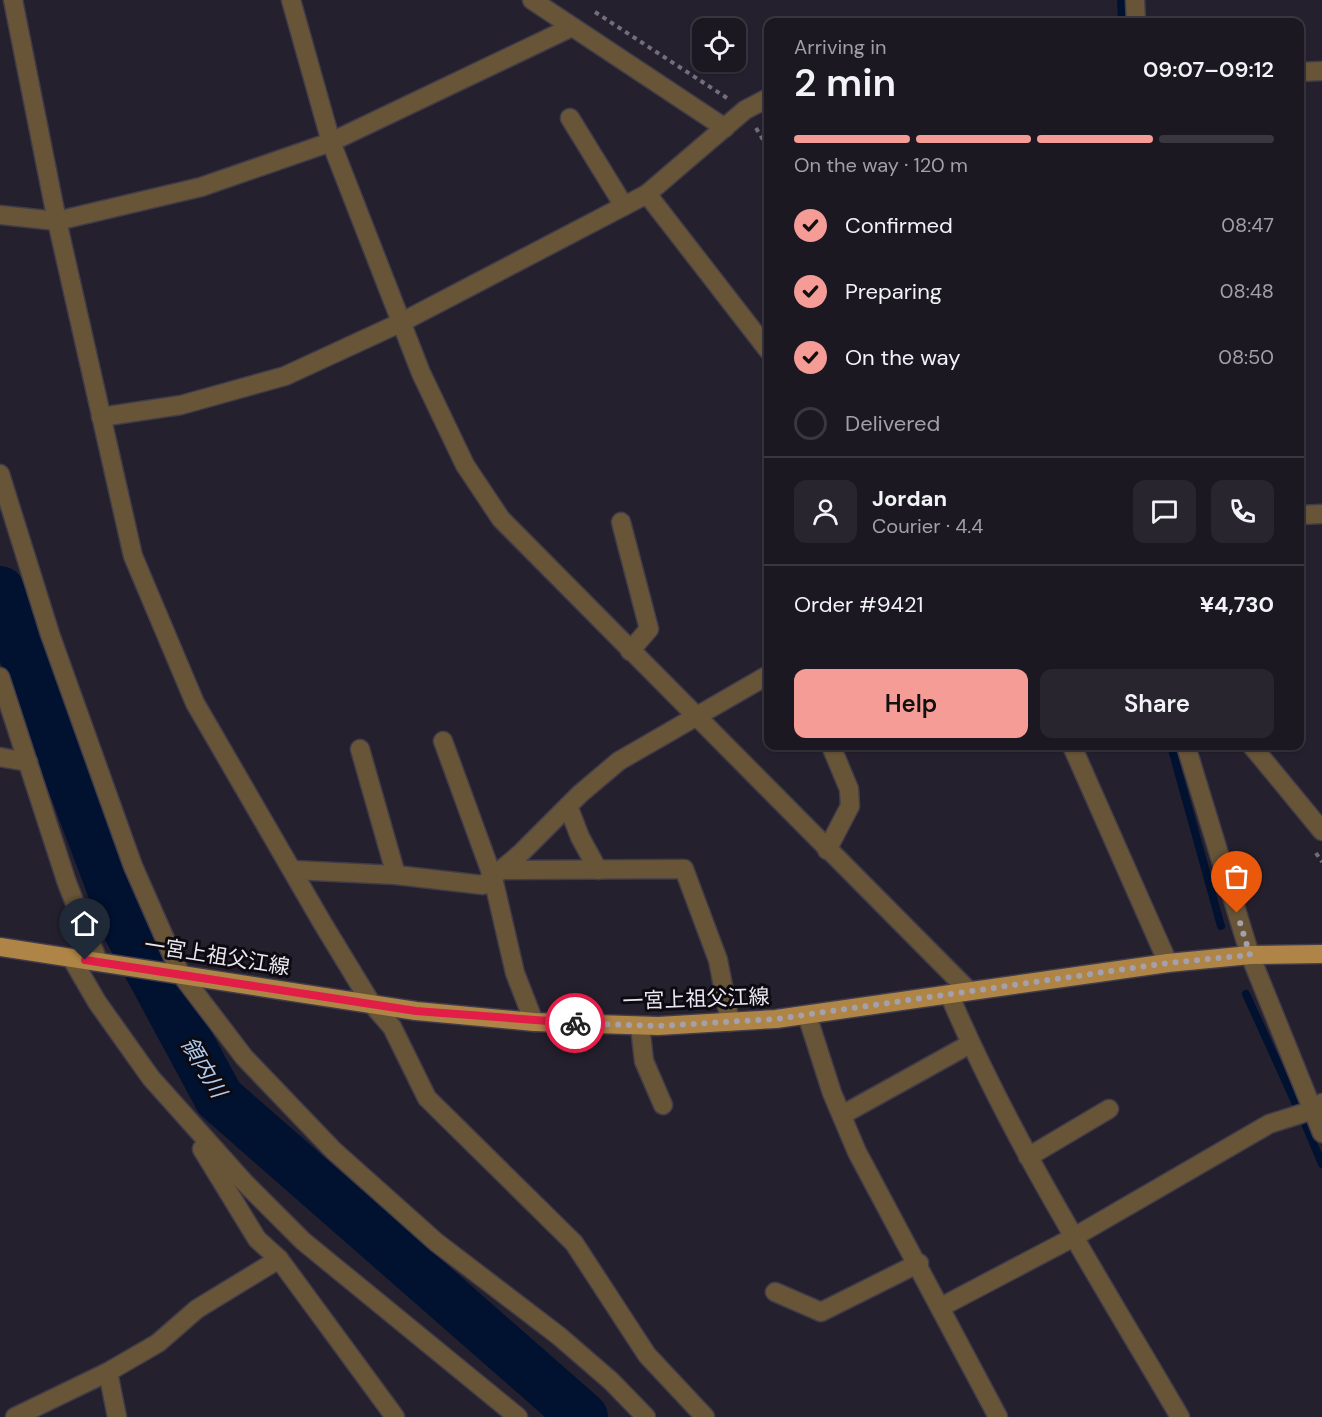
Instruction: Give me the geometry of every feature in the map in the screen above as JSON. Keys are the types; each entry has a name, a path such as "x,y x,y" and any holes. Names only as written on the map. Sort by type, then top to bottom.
{"main road":[{"name":"一宮上祖父江線","path":"0,947 175,972 416,1011 534,1022 640,1026 730,1022 807,1015 1168,963 1250,955 1322,954"}],"street":[{"path":"13,0 57,221 133,556 195,703 371,1003 392,1027 427,1098 573,1243 648,1355 705,1417"},
{"path":"291,0 331,142 421,373 465,465 501,519 826,850 968,990"},
{"path":"532,0 725,128"},
{"path":"1135,0 1136,18"},
{"path":"0,215 57,221 201,187 331,142 572,27"},
{"path":"1304,72 1322,71"},
{"path":"101,417 181,405 285,376 402,322 646,194 746,110 764,100"},
{"path":"570,118 624,206"},
{"path":"646,194 764,345"},
{"path":"0,474 50,634 133,866 175,972 244,1057 333,1150 436,1242 594,1366 646,1417"},
{"path":"1304,515 1322,514"},
{"path":"621,522 649,629 630,651"},
{"path":"0,677 67,883 101,962"},
{"path":"293,870 396,875 483,885 498,874 568,806 619,761 764,677"},
{"path":"443,741 498,874 515,973 534,1022"},
{"path":"360,749 396,875"},
{"path":"826,850 850,806 849,789 833,750"},
{"path":"1074,750 1168,963"},
{"path":"1187,750 1250,955 1318,1107 1322,1133"},
{"path":"1255,750 1322,831"},
{"path":"0,757 28,762"},
{"path":"568,806 580,837 598,870"},
{"path":"498,874 684,869 718,960 730,1022"},
{"path":"72,959 97,1002 151,1078 243,1182 303,1241 518,1417"},
{"path":"949,994 970,1044 1028,1157 1180,1417"},
{"path":"807,1015 857,1152 919,1263 998,1417"},
{"path":"640,1026 644,1061 663,1105"},
{"path":"842,1115 970,1044"},
{"path":"941,1306 1074,1237 1269,1124 1318,1107"},
{"path":"177,1108 257,1239 279,1259 395,1417"},
{"path":"1028,1157 1109,1109"},
{"path":"15,1417 108,1372 158,1343 197,1310 279,1259"},
{"path":"775,1292 821,1312 919,1263"},
{"path":"108,1372 117,1417"}],"waterway":[{"path":"1121,0 1122,18"},
{"name":"領内川","path":"0,591 126,926 219,1098 583,1417"},
{"path":"1172,750 1221,926"},
{"path":"1246,994 1296,1104"},
{"path":"1306,1126 1322,1164"}],"way so far":[{"path":"575,1023 658,1026 776,1019 968,990 1168,963 1250,955 1237,913"}],"route":[{"path":"85,960 416,1011 534,1022 575,1023"}]}
